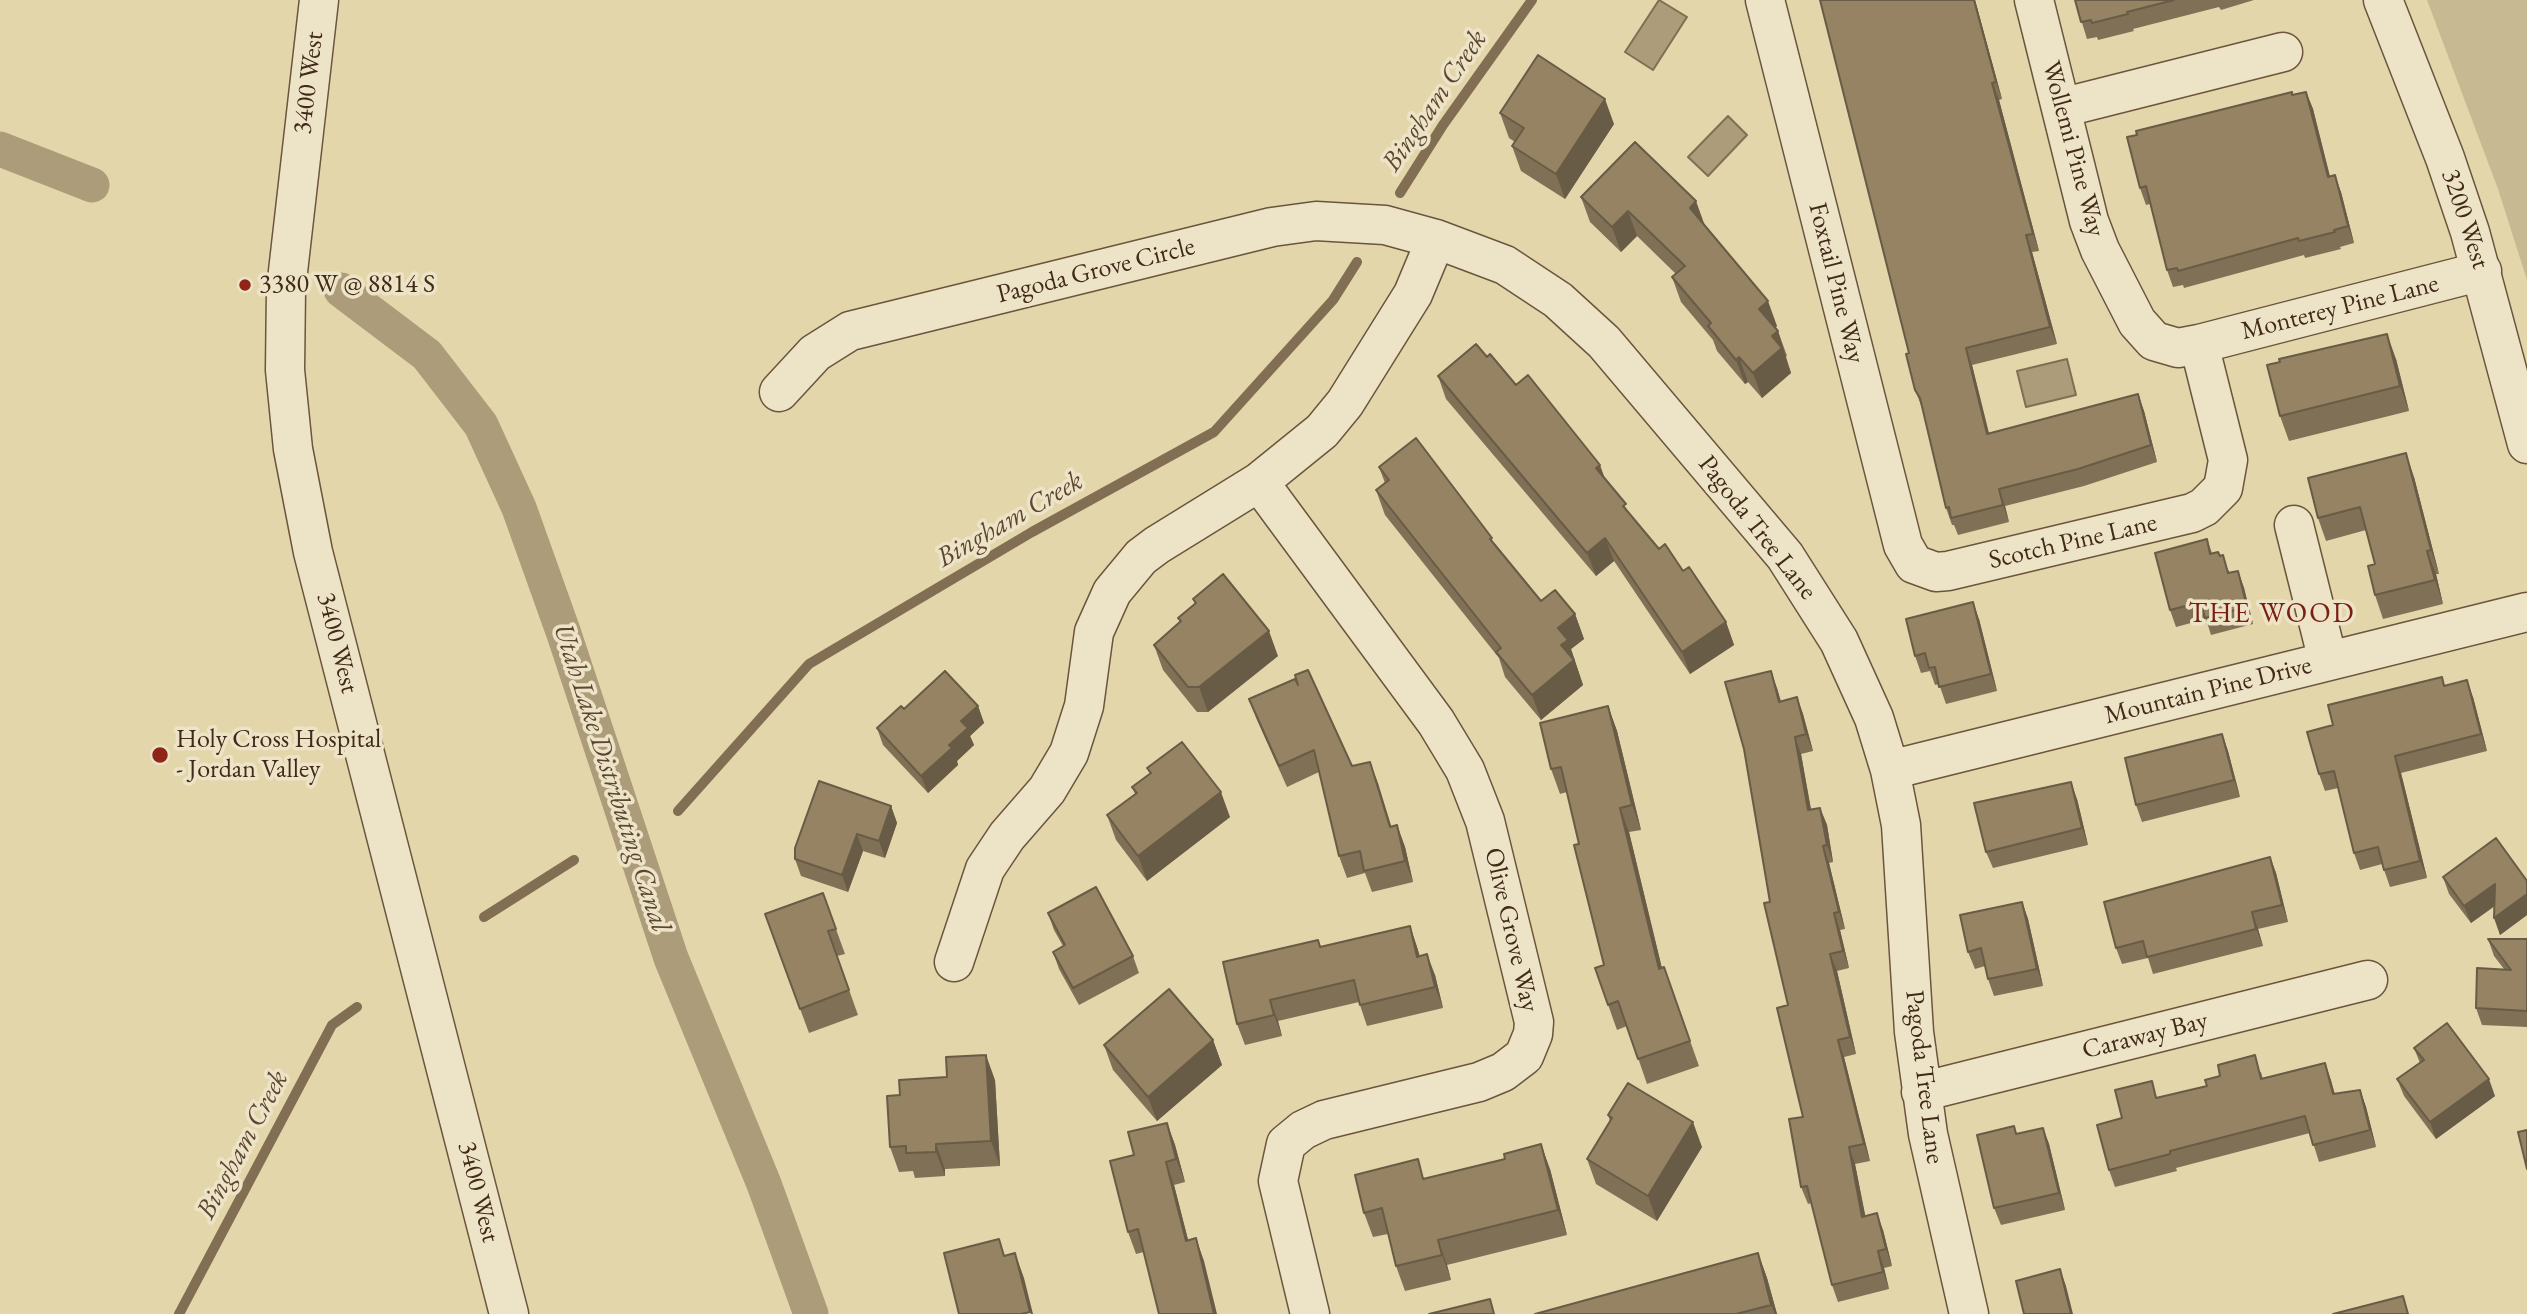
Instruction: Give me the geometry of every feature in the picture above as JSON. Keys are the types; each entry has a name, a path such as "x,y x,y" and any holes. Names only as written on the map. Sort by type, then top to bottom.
{"street":[{"name":"3400 West","path":"318,0 286,289 285,370 293,449 313,552 509,1314"},
{"name":"Foxtail Pine Way","path":"1765,0 1903,545 1914,564"},
{"name":"Wollemi Pine Way","path":"2034,0 2095,237 2137,323 2154,341 2178,348 2199,344"},
{"name":"3200 West","path":"2383,0 2445,158 2482,271 2527,444"},
{"path":"2061,108 2283,52"},
{"name":"Pagoda Grove Circle","path":"779,392 815,353 850,331 1272,227 1316,221 1360,221 1436,239"},
{"path":"954,962 985,869 1007,836 1047,790 1069,753 1084,706 1094,632 1112,592 1141,557 1157,545 1259,482 1297,454 1345,403 1413,294 1436,239"},
{"name":"Pagoda Tree Lane","path":"1436,239 1505,265 1531,280 1604,342 1803,580 1857,678 1890,770 1904,852 1914,1032 1921,1092 1944,1214 1969,1314"},
{"name":"Monterey Pine Lane","path":"2199,344 2482,271"},
{"name":"Scotch Pine Lane","path":"1914,564 1936,572 1948,571 2192,513 2204,507 2223,488 2228,460 2199,344"},
{"name":"Olive Grove Way","path":"1259,482 1436,722 1465,770 1485,821 1534,1021 1533,1034 1524,1056 1503,1072 1479,1082 1324,1120 1303,1130 1286,1144 1279,1168 1280,1194 1310,1314"},
{"path":"2294,525 2328,661"},
{"name":"Mountain Pine Drive","path":"1890,770 2527,612"},
{"name":"Caraway Bay","path":"1921,1092 2368,980"}],"shaded area":[{"path":"1659,0 1687,17 1653,70 1625,52"},
{"path":"2427,0 2527,0 2527,280 2498,189"},
{"path":"1728,116 1747,135 1708,176 1688,157"},
{"path":"2067,359 2076,395 2026,407 2017,371"}],"building":[{"path":"1820,0 1974,0 1996,82 1992,83 2033,234 2026,235 2050,327 1966,348 1987,434 2138,394 2151,445 2078,469 1999,489 2003,505 1951,518 1949,507 1946,508 1920,398 1915,390 1906,354 1909,353"},
{"path":"2075,0 2174,0 2092,23 2091,20 2081,22"},
{"path":"1538,55 1605,99 1556,174 1512,146 1524,128 1500,113"},
{"path":"2292,92 2292,95 2306,92 2328,177 2335,175 2348,226 2334,230 2335,232 2299,241 2298,238 2178,271 2177,268 2167,270 2146,186 2140,188 2127,137 2137,135 2136,131"},
{"path":"1635,142 1696,201 1690,208 1768,301 1759,309 1778,331 1772,336 1782,348 1753,373 1739,357 1736,360 1708,326 1711,323 1672,277 1685,266 1628,211 1612,227 1581,197"},
{"path":"2387,334 2400,386 2280,416 2267,365 2280,362 2279,359"},
{"path":"1476,344 1487,357 1490,354 1516,385 1528,375 1600,465 1596,468 1626,504 1623,506 1659,549 1665,544 1683,571 1689,567 1726,622 1682,652 1605,538 1587,553 1438,376"},
{"path":"1416,438 1492,538 1490,539 1541,601 1555,590 1575,614 1558,628 1568,640 1561,645 1574,660 1532,695 1496,652 1501,648 1376,490 1389,480 1379,467"},
{"path":"2406,453 2431,550 2427,551 2435,580 2375,595 2368,566 2375,564 2360,507 2318,518 2308,478"},
{"path":"2207,539 2210,554 2218,552 2220,556 2223,555 2228,573 2238,571 2247,607 2205,618 2201,602 2170,610 2155,553"},
{"path":"1223,574 1269,631 1199,687 1188,687 1154,645 1181,621 1178,618 1196,603 1193,599"},
{"path":"1973,602 1991,674 1939,687 1935,667 1929,668 1925,653 1915,656 1906,619"},
{"path":"1308,670 1352,766 1370,762 1390,827 1397,825 1405,861 1364,871 1360,851 1339,856 1314,750 1279,766 1249,699 1295,679 1298,685 1295,675"},
{"path":"945,671 978,706 961,721 968,728 949,745 952,748 921,776 877,728 901,706 904,709"},
{"path":"1771,671 1779,702 1797,697 1806,734 1795,737 1808,810 1820,808 1827,845 1823,846 1839,912 1834,913 1843,951 1830,954 1850,1037 1838,1040 1864,1144 1849,1147 1862,1217 1877,1213 1886,1249 1878,1251 1883,1272 1832,1285 1807,1186 1801,1187 1789,1119 1803,1117 1777,1008 1788,1005 1764,903 1770,902 1744,749 1725,682"},
{"path":"2442,677 2444,686 2467,680 2481,734 2395,756 2420,861 2384,870 2378,847 2354,853 2334,771 2319,774 2307,732 2333,725 2328,705"},
{"path":"1608,706 1632,805 1620,808 1659,969 1664,967 1690,1041 1638,1059 1618,1001 1608,1005 1595,968 1604,965 1574,845 1579,844 1561,767 1551,769 1540,723"},
{"path":"2222,734 2234,780 2136,805 2125,758"},
{"path":"1182,742 1221,792 1138,856 1107,815 1137,793 1132,787 1151,773 1147,768"},
{"path":"819,781 891,806 879,841 857,834 842,875 795,859 795,848"},
{"path":"2071,782 2082,828 1986,852 1974,803"},
{"path":"2496,838 2527,881 2527,894 2494,918 2495,884 2464,906 2443,877"},
{"path":"2270,857 2282,905 2252,912 2256,929 2147,957 2143,941 2116,948 2104,902"},
{"path":"1096,887 1133,956 1073,988 1053,952 1065,945 1048,913"},
{"path":"823,893 836,929 828,931 849,990 800,1009 765,914"},
{"path":"2022,902 2037,969 1988,979 1981,948 1968,952 1960,915"},
{"path":"1410,926 1417,957 1427,954 1435,987 1360,1005 1354,980 1270,1000 1274,1015 1237,1024 1223,962 1318,940 1320,947"},
{"path":"2488,939 2527,939 2527,1011 2476,1008 2477,968 2511,970"},
{"path":"1169,989 1213,1040 1148,1097 1104,1045"},
{"path":"2447,1023 2489,1079 2430,1122 2397,1079 2424,1060 2414,1048"},
{"path":"986,1055 991,1141 936,1144 936,1152 906,1153 906,1146 890,1147 887,1096 900,1095 899,1080 947,1077 946,1057"},
{"path":"2255,1055 2261,1079 2325,1063 2333,1094 2360,1090 2370,1130 2313,1145 2305,1116 2170,1151 2170,1154 2109,1170 2097,1125 2122,1118 2115,1090 2152,1081 2156,1098 2207,1086 2205,1080 2220,1076 2218,1065"},
{"path":"1628,1083 1693,1122 1648,1196 1587,1159 1612,1118 1608,1115"},
{"path":"1167,1123 1176,1159 1166,1162 1186,1241 1196,1238 1214,1314 1159,1314 1138,1229 1128,1232 1110,1161 1134,1155 1128,1132"},
{"path":"2014,1126 2016,1134 2043,1128 2059,1193 1994,1208 1977,1135"},
{"path":"2527,1130 2527,1169 2518,1132"},
{"path":"1541,1144 1558,1210 1438,1240 1442,1255 1396,1266 1382,1208 1364,1213 1355,1175 1418,1159 1423,1179 1505,1159 1504,1154"},
{"path":"999,1239 1004,1256 1015,1253 1030,1312 959,1314 944,1253"},
{"path":"1758,1253 1771,1305 1736,1314 1535,1314"},
{"path":"2060,1269 2071,1314 2024,1314 2016,1281"},
{"path":"2403,1296 2408,1314 2333,1314"},
{"path":"1490,1299 1494,1314 1429,1314"}],"waterway":[{"name":"Bingham Creek","path":"1400,193 1443,125 1532,0"},
{"name":"Utah Lake Distributing Canal","path":"0,149 92,185"},
{"name":"Bingham Creek","path":"678,811 809,664 1032,532 1214,432 1333,300 1357,262"},
{"name":"Utah Lake Distributing Canal","path":"341,290 427,355 481,425 519,508 564,634 671,958 764,1184 811,1314"},
{"name":"Bingham Creek","path":"484,917 574,860"},
{"name":"Bingham Creek","path":"179,1314 332,1025 357,1007"}],"place":[{"name":"3380 W @ 8814 S","path":"245,285"},
{"name":"Holy Cross Hospital - Jordan Valley","path":"160,755"}],"district":[{"name":"THE WOOD","path":"2272,614"}]}
